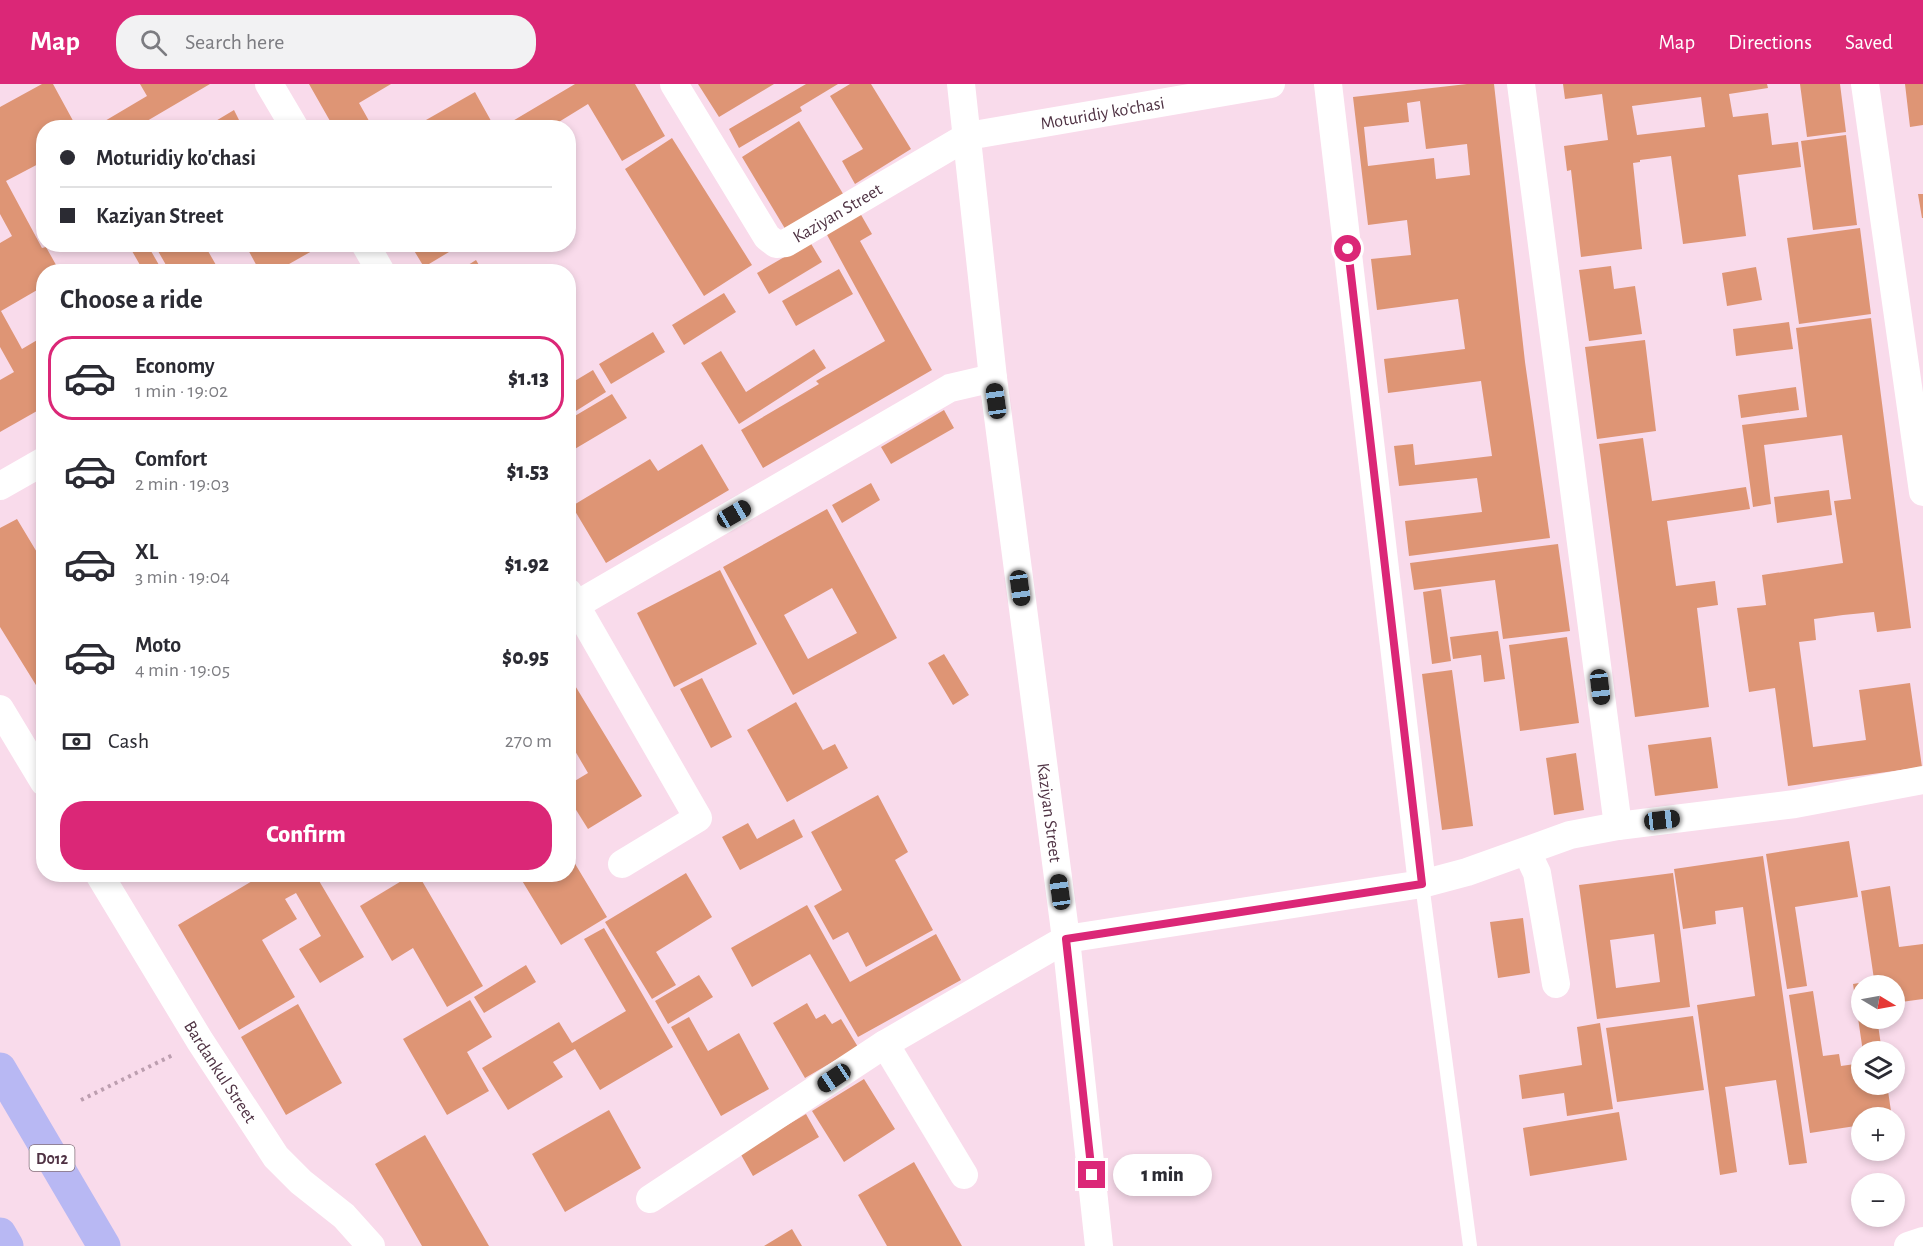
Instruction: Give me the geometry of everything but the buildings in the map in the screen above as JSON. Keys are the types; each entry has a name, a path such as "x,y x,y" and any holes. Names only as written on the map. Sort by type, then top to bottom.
{"highway":[{"name":"D012","path":"0,1069 104,1246"},
{"path":"0,1234 7,1246"}],"street":[{"path":"269,84 290,120"},
{"name":"Kaziyan Street","path":"674,84 766,237 776,244 786,243 968,136"},
{"name":"Kaziyan Street","path":"961,84 993,378 1066,939 1100,1246"},
{"name":"Moturidiy ko'chasi","path":"968,136 1271,84"},
{"path":"1329,84 1422,884"},
{"path":"1521,84 1618,826"},
{"path":"1865,84 1923,492"},
{"path":"576,597 950,388 993,378"},
{"path":"0,486 36,466"},
{"path":"576,609 698,818 622,864"},
{"path":"0,709 36,769"},
{"path":"650,1199 885,1044 1066,939 1422,884 1467,872 1570,835 1618,826 1795,804 1923,780"},
{"path":"1527,852 1537,873 1556,984"},
{"name":"Bardankul Street","path":"104,882 200,1041 276,1157 301,1182 344,1216 371,1246"},
{"path":"885,1044 964,1175"},
{"path":"1908,1246 1923,1241"}],"lane":[{"path":"1422,884 1470,1246"}],"path":[{"path":"81,1100 200,1041"}],"route":[{"path":"1092,1175 1066,939 1422,884 1348,249"}]}
